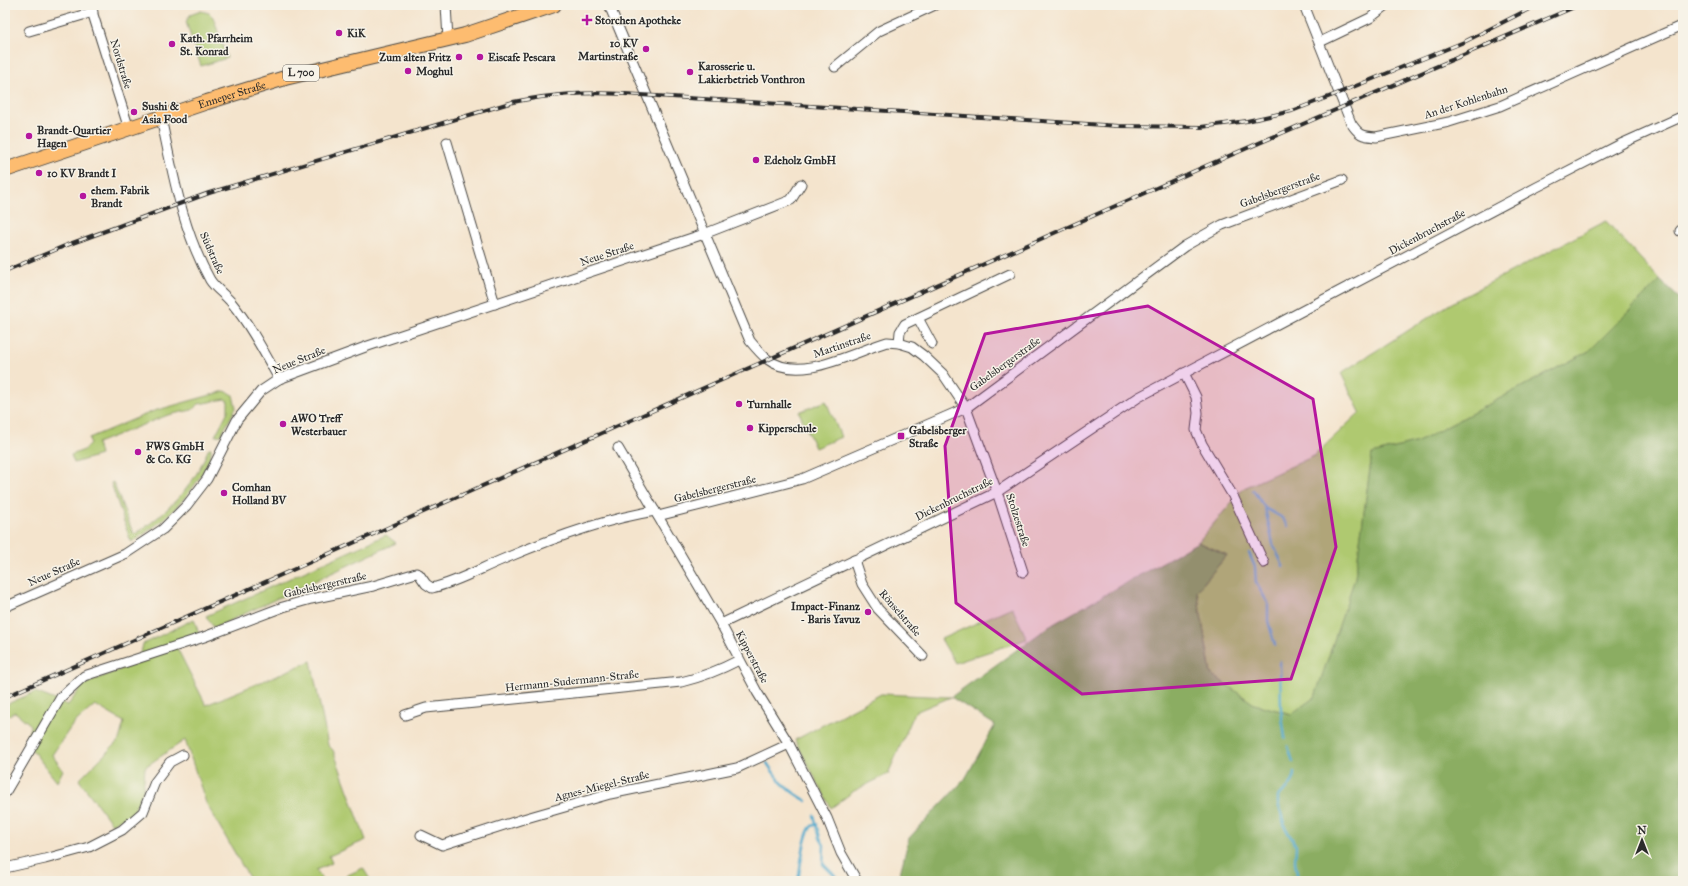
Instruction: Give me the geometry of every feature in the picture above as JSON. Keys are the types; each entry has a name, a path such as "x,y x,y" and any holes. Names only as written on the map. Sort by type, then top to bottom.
{"main road":[{"name":"Enneper Straße","path":"5,170 285,78 485,30 554,5"}],"street":[{"path":"446,5 448,39"},
{"name":"Martinstraße","path":"609,5 750,341 767,360 787,368 815,368 887,342 899,343 912,347 943,374 966,408"},
{"path":"834,67 879,31 935,5"},
{"name":"An der Kohlenbahn","path":"1304,5 1351,123 1357,132 1364,136 1376,138 1449,122 1500,106 1683,25"},
{"path":"1320,42 1365,21 1386,5"},
{"path":"30,31 92,9"},
{"name":"Nordstraße","path":"92,9 129,129"},
{"name":"Dickenbruchstraße","path":"721,624 997,492 1139,397 1537,187 1623,143 1683,116"},
{"name":"Südstraße","path":"160,118 178,196 201,262 211,282 231,302 254,335 279,379"},
{"path":"447,142 495,304"},
{"name":"Gabelsbergerstraße","path":"5,793 61,698 84,676 204,637 311,599 373,586 416,573 419,574 426,584 432,588 447,585 507,558 596,526 640,514 656,514 802,479 966,408 1185,246 1222,225 1342,180"},
{"path":"704,234 791,200 801,184"},
{"name":"Neue Straße","path":"5,607 125,554 163,529 187,505 207,478 237,420 261,392 279,379 368,346 704,234"},
{"path":"899,343 900,332 905,324 1010,274"},
{"path":"918,318 932,344"},
{"path":"1184,373 1196,397 1198,413 1196,430 1202,444 1233,496 1264,564"},
{"name":"Stolzestraße","path":"966,408 997,492 1022,572"},
{"name":"Kipperstraße","path":"618,448 721,624 739,660 789,744 857,881"},
{"name":"Rönselstraße","path":"854,560 862,584 878,609 923,656"},
{"name":"Hermann-Sudermann-Straße","path":"405,715 426,708 681,682 698,678 739,660"},
{"name":"Agnes-Miegel-Straße","path":"421,835 442,846 523,819 610,794 737,768 789,744"},
{"path":"5,868 89,847 122,830 143,812 155,782 170,762 184,755"}],"highlighted area":[{"path":"1148,306 1313,399 1336,547 1291,679 1082,694 956,603 945,446 985,334"}],"green space":[{"path":"201,11 209,13 213,17 227,58 201,66 186,22 190,15"},
{"path":"1606,221 1660,280 1589,351 1418,442 1372,454 1355,578 1315,697 1292,714 1254,704 1211,674 1197,591 1227,555 1198,542 1244,488 1314,456 1360,412 1341,373 1450,304"},
{"path":"1660,280 1683,302 1683,881 898,881 909,838 965,779 995,725 951,697 1050,626 1198,542 1227,555 1197,591 1211,674 1254,704 1291,714 1315,697 1355,578 1372,454 1418,442 1589,351"},
{"path":"225,391 233,395 236,408 221,435 215,436 228,411 228,401 225,399 199,404 192,410 168,415 97,443 100,455 74,463 71,455 84,450 90,443 89,438 154,411"},
{"path":"826,401 841,437 815,448 799,412"},
{"path":"209,448 211,448 210,457 192,489 174,509 154,527 131,542 111,483 113,482 133,533 135,534 159,517 180,496 195,477"},
{"path":"386,535 396,543 214,628 206,616"},
{"path":"1012,607 1027,639 955,663 941,639"},
{"path":"194,619 199,634 175,644 206,705 311,661 328,745 333,750 366,840 329,856 332,863 316,870 323,881 251,881 206,803 185,740 145,767 143,791 133,813 112,824 79,780 119,740 124,722 95,705 73,724 52,755 63,770 57,782 25,741 31,725 15,712 5,717 5,705 35,692 68,705 84,684 139,662 143,644"},
{"path":"881,694 951,697 915,712 888,774 854,791 831,808 795,740"},
{"path":"363,868 371,881 335,881"}],"waterway":[{"path":"1253,490 1265,508 1273,544 1283,566"},
{"path":"1265,508 1281,517 1288,526"},
{"path":"1249,553 1255,567 1256,583 1268,603 1268,621 1275,645"},
{"path":"1280,661 1281,710 1285,738"},
{"path":"1288,746 1293,762"},
{"path":"767,763 784,785 807,801"},
{"path":"1295,772 1292,783 1278,796 1278,803 1285,827 1296,846 1295,861 1298,881"},
{"path":"814,815 820,838 824,845 823,864 840,881"},
{"path":"798,881 807,836 812,826 817,824"}],"railway":[{"path":"5,271 67,245 209,193 513,102 528,99 569,94 625,94 1119,126 1201,127 1247,121 1292,111 1464,42 1537,5"},
{"path":"5,697 1208,165 1579,5"}],"place":[{"name":"Storchen Apotheke","path":"587,20"},
{"name":"KiK","path":"339,33"},
{"name":"Kath. Pfarrheim St. Konrad","path":"172,44"},
{"name":"10 KV Martinstraße","path":"646,49"},
{"name":"Zum alten Fritz","path":"459,57"},
{"name":"Eiscafe Pescara","path":"480,57"},
{"name":"Moghul","path":"408,71"},
{"name":"Karosserie u. Lakierbetrieb Vonthron","path":"690,72"},
{"name":"Sushi & Asia Food","path":"134,112"},
{"name":"Brandt-Quartier Hagen","path":"29,136"},
{"name":"Edeholz GmbH","path":"756,160"},
{"name":"10 KV Brandt I","path":"39,173"},
{"name":"ehem. Fabrik Brandt","path":"83,196"},
{"name":"Turnhalle","path":"739,404"},
{"name":"AWO Treff Westerbauer","path":"283,424"},
{"name":"Kipperschule","path":"750,428"},
{"name":"Gabelsberger Straße","path":"901,436"},
{"name":"FWS GmbH & Co. KG","path":"138,452"},
{"name":"Comhan Holland BV","path":"224,493"},
{"name":"Impact-Finanz - Baris Yavuz","path":"868,612"}]}
